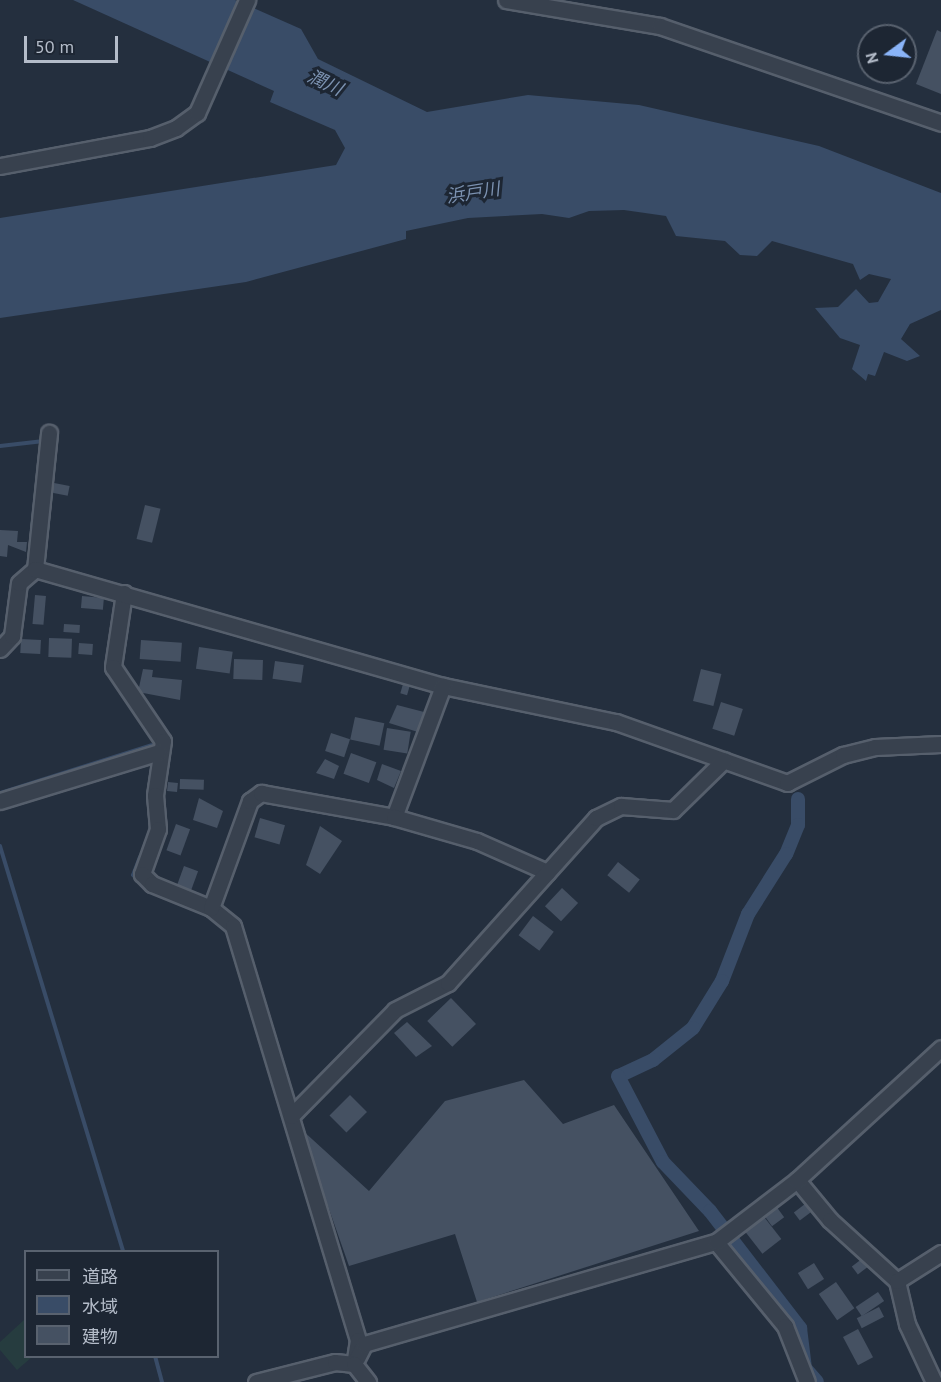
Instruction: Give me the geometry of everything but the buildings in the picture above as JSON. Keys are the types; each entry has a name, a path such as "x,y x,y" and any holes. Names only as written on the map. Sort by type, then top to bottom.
{"street":[{"path":"0,166 150,138 176,128 197,113 247,0"},
{"path":"506,0 660,26 941,123"},
{"path":"0,649 12,636 20,583 35,568 49,433"},
{"path":"35,568 443,686 616,722 787,783 843,755 875,747 941,744"},
{"path":"124,593 113,667 159,729 158,829 142,874 152,884 211,908 233,926 358,1340 354,1364"},
{"path":"394,817 443,686"},
{"path":"0,801 159,752"},
{"path":"291,1116 395,1010 448,983 607,809 673,810 724,760"},
{"path":"211,908 254,797 261,793 394,817 477,841 547,872"},
{"path":"354,1364 364,1344 724,1235 797,1180 941,1048"},
{"path":"797,1180 830,1220 897,1281 908,1324 934,1382"},
{"path":"724,1235 785,1326 807,1382"},
{"path":"897,1281 941,1253"},
{"path":"262,1381 335,1362 354,1364 368,1382"}],"green space":[{"path":"24,1320 24,1358 31,1358 17,1370 0,1350 0,1342"}],"water":[{"path":"73,0 235,0 301,29 318,59 427,112 528,95 639,105 819,146 941,193 941,310 910,324 901,339 920,356 907,361 884,352 875,376 868,374 866,381 852,369 860,345 840,338 815,308 838,307 856,289 869,303 878,302 891,279 869,274 860,280 853,264 772,241 757,256 740,255 725,241 676,236 666,216 624,210 589,211 569,218 542,214 468,218 406,231 406,239 246,282 0,318 0,218 336,165 345,148 335,130 270,102 274,91"}],"waterway":[{"path":"0,446 44,441"},
{"path":"0,793 152,745"},
{"path":"798,799 798,825 786,854 748,914 722,981 693,1028 653,1060 618,1076 663,1162 710,1211 800,1328 805,1368 817,1382"},
{"path":"0,846 122,1250"},
{"path":"140,857 133,875 147,888"},
{"path":"175,901 212,917"},
{"path":"156,1358 162,1382"}],"water label":[{"name":"潤川","path":"325,83"},
{"name":"浜戸川","path":"473,193"}]}
